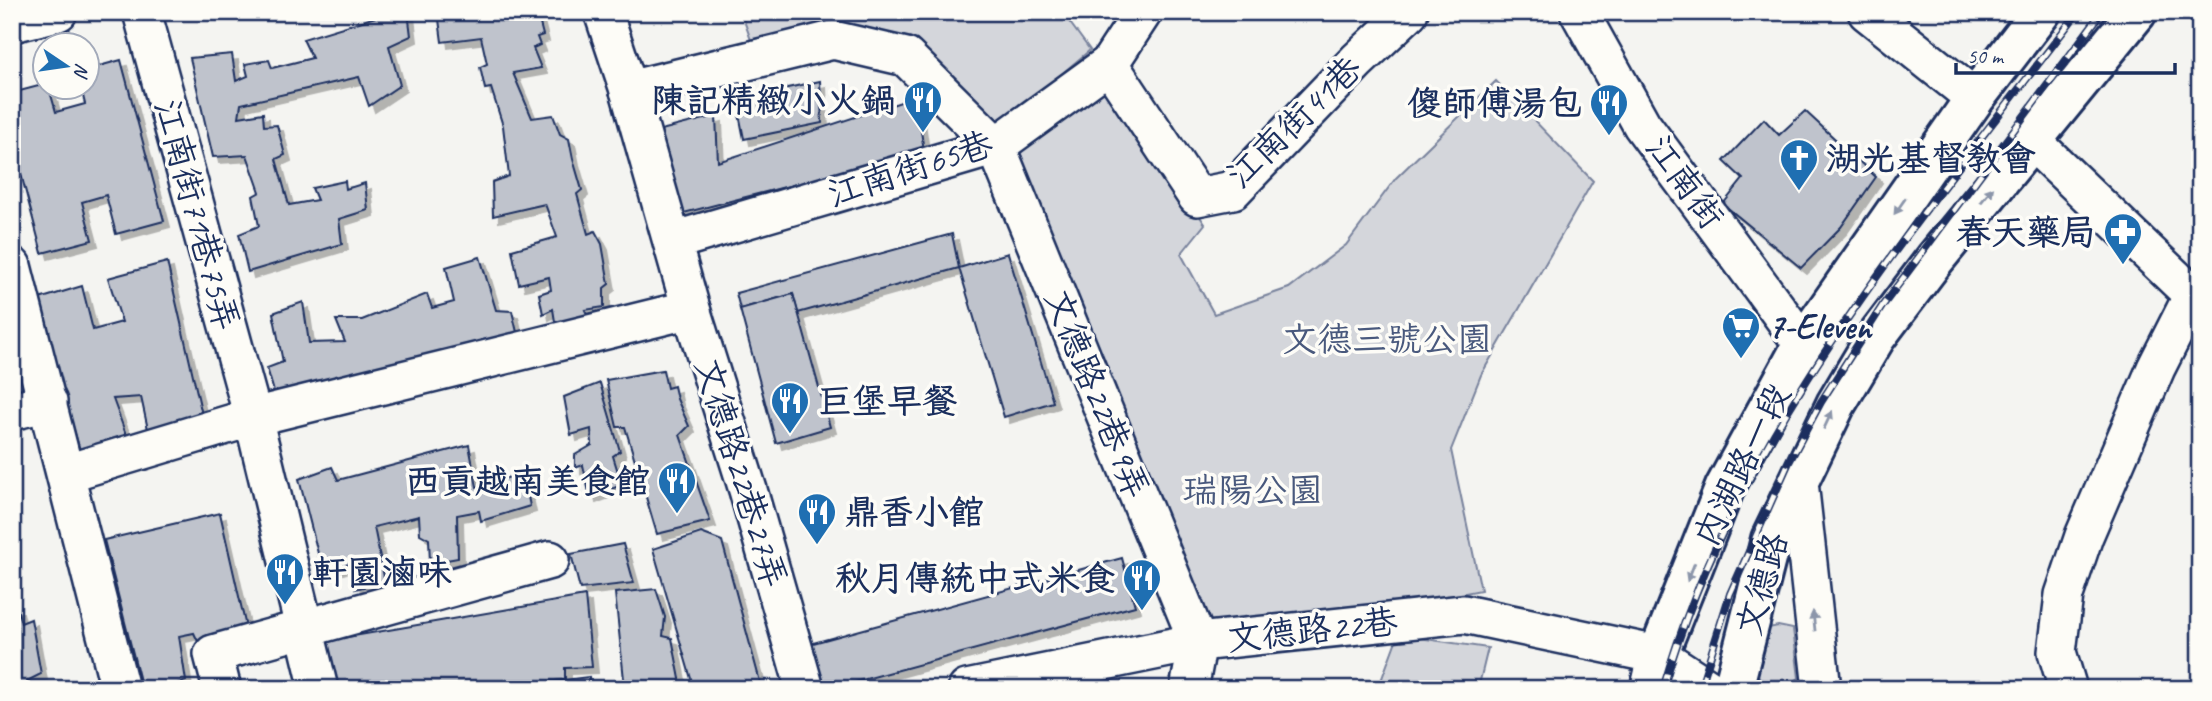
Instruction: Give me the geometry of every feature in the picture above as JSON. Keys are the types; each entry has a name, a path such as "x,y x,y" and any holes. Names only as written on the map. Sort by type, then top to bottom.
{"main road":[{"name":"內湖路一段","path":"1654,672 1725,486 1803,344 1975,98 2041,12"},
{"name":"內湖路一段","path":"1799,482 1836,404 1877,337 2031,140 2137,12"},
{"name":"文德路","path":"1733,689 1771,539 1799,482"}],"street":[{"path":"18,18 58,12"},
{"name":"江南街71巷75弄","path":"142,12 253,417 318,689"},
{"name":"文德路22巷27弄","path":"603,12 629,90 691,309 748,490 805,689"},
{"name":"江南街65巷","path":"675,249 996,146 1109,64 1143,12"},
{"name":"江南街41巷","path":"1109,64 1198,197 1233,190 1357,61 1409,12"},
{"name":"江南街","path":"1579,12 1642,124 1803,344"},
{"path":"1867,12 1975,98"},
{"path":"629,90 833,40 906,57 996,146"},
{"path":"2031,140 2197,295 2156,368 2089,524 2064,596 2057,652 2068,689"},
{"name":"文德路22巷9弄","path":"996,146 1198,642"},
{"path":"12,266 120,689"},
{"path":"67,473 253,417 691,309"},
{"path":"12,411 48,402"},
{"path":"1799,482 1822,689"},
{"path":"222,689 213,654 550,560"},
{"name":"文德路22巷","path":"967,689 1198,642 1464,614 1654,672"},
{"path":"1189,689 1198,642"},
{"path":"1654,672 1710,689"}],"green space":[{"path":"741,12 1062,12 1090,50 996,129 931,56 905,38 857,26 817,25 751,40"},
{"name":"文德三號公園","path":"1496,81 1593,181 1481,375 1451,450 1481,590 1361,613 1198,629 1116,388 998,150 1108,83 1205,224 1181,254 1214,314 1289,288 1346,245 1396,178"},
{"path":"1778,626 1793,629 1799,678 1784,688 1762,681 1755,671 1764,629"},
{"path":"1398,635 1488,648 1478,689 1378,689"}],"building":[{"path":"392,12 408,12 411,36 389,46 400,85 369,106 359,77 241,104 239,117 263,113 264,126 277,125 285,155 276,159 289,205 317,200 312,188 345,181 346,189 365,183 368,210 339,219 342,244 248,272 239,234 259,226 253,196 260,192 247,155 213,157 190,58 232,54 236,81 248,76 245,64 269,60 272,68 312,58 303,39"},
{"path":"438,12 537,12 543,35 537,37 540,45 533,48 541,68 513,73 532,118 553,115 560,134 569,139 582,190 577,194 588,234 595,231 602,244 609,284 604,288 604,307 585,310 588,316 556,328 553,309 543,314 539,294 551,290 549,277 519,284 512,250 557,237 545,204 493,216 492,182 509,176 503,126 491,88 485,89 480,67 487,64 481,37 442,42"},
{"path":"121,60 164,221 116,234 106,195 82,202 92,240 42,253 12,140 12,93 32,88 32,102 53,102 56,112 84,102 102,102 102,65"},
{"path":"820,81 822,123 744,139 736,99"},
{"path":"916,97 924,151 676,215 661,130 716,116 718,162"},
{"name":"湖光基督教會","path":"1805,111 1876,177 1841,227 1801,268 1723,204 1743,179 1724,161 1764,119 1779,135"},
{"path":"952,234 959,268 798,313 793,294 740,309 736,293"},
{"path":"1008,253 1053,402 1004,417 959,268"},
{"path":"480,257 496,310 512,311 520,345 277,402 267,368 283,362 273,313 303,302 309,343 345,342 336,320 362,320 427,294 432,308 454,302 446,267"},
{"path":"167,262 203,419 149,434 141,397 113,399 128,440 81,454 36,300 82,286 93,330 122,322 108,278"},
{"path":"793,294 830,427 776,443 740,309"},
{"path":"663,370 667,388 674,386 689,426 680,435 710,521 657,534 625,427 617,427 606,380"},
{"path":"600,383 620,451 613,456 622,485 590,497 583,465 575,468 575,455 592,445 591,429 571,435 564,397"},
{"path":"469,445 477,487 523,473 530,506 481,521 479,511 457,515 458,558 430,563 429,539 420,534 419,516 374,527 385,582 355,589 352,563 323,573 299,479 332,467 338,480"},
{"path":"220,513 248,636 202,650 194,633 179,636 186,681 161,689 142,689 104,540"},
{"path":"701,533 722,541 762,689 694,689 653,549"},
{"path":"623,544 634,583 580,589 571,554"},
{"path":"1122,558 1135,606 829,689 818,689 806,645"},
{"path":"656,589 665,617 663,636 672,638 682,689 625,689 615,593"},
{"path":"585,596 592,667 565,668 565,680 470,689 332,689 325,641"},
{"path":"12,607 17,607 21,623 31,619 41,674 27,681 30,689 12,689"},
{"path":"589,677 589,689 476,689 565,680"}],"railway":[{"path":"1663,689 1696,594 1737,503 1785,416 1838,332 1896,251 2078,12"},
{"path":"1700,689 1730,594 1789,462 1821,402 1883,305 2102,12"}],"place":[{"name":"陳記精緻小火鍋","path":"923,134"},
{"name":"傻師傅湯包","path":"1609,137"},
{"name":"湖光基督教會","path":"1799,192"},
{"name":"春天藥局","path":"2123,266"},
{"name":"7-Eleven","path":"1741,360"},
{"name":"巨堡早餐","path":"790,435"},
{"name":"西貢越南美食館","path":"677,515"},
{"name":"鼎香小館","path":"817,546"},
{"name":"軒園滷味","path":"285,606"},
{"name":"秋月傳統中式米食","path":"1142,612"}],"park label":[{"name":"瑞陽公園","path":"1253,490"}]}
